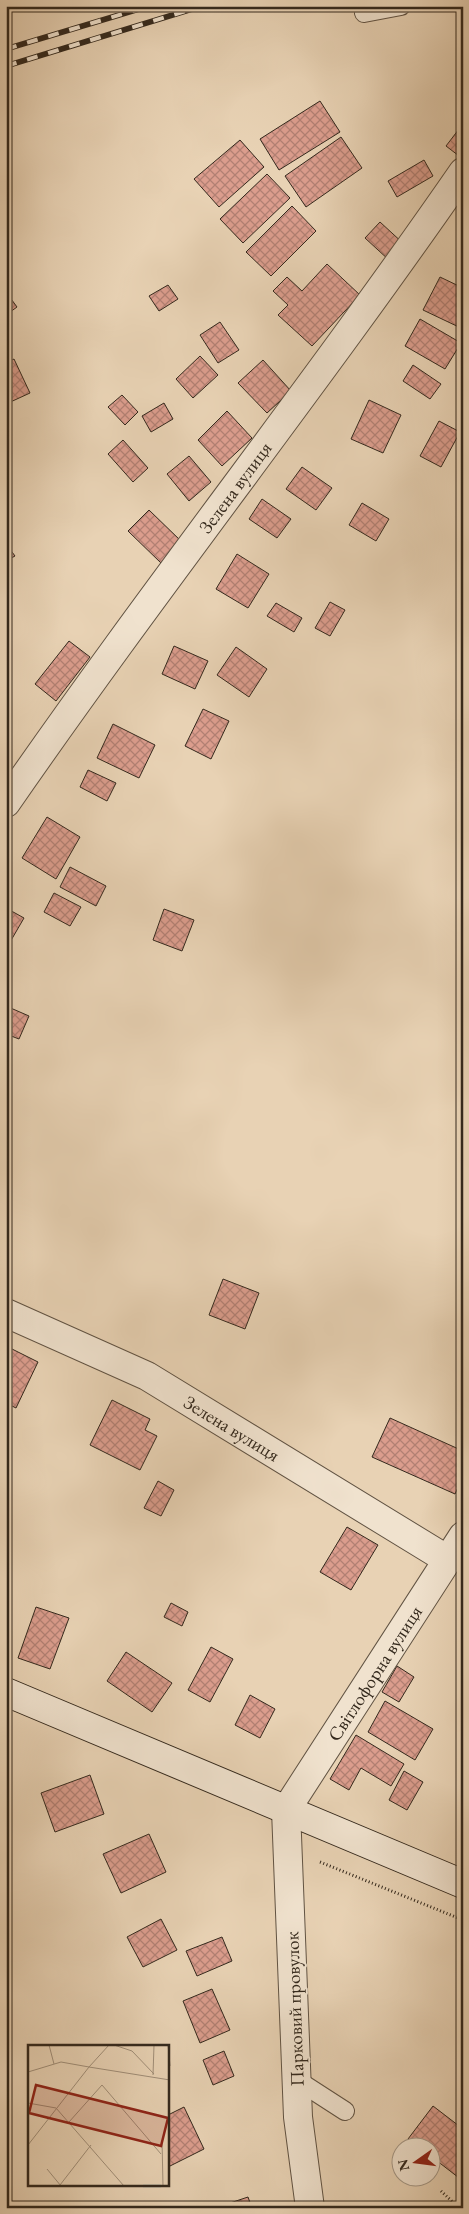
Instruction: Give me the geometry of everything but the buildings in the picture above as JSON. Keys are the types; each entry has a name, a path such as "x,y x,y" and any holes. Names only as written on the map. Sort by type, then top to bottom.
{"street":[{"name":"Зелена вулиця","path":"6,803 80,696 396,269 463,172"},
{"name":"Зелена вулиця","path":"6,1313 147,1376 448,1560"},
{"name":"Світлофорна вулиця","path":"286,1810 463,1536"},
{"path":"6,1692 463,1884"},
{"name":"Парковий провулок","path":"286,1810 298,2117 310,2208"}],"lane":[{"path":"364,13 401,6"},
{"path":"297,2080 345,2111"}],"path":[{"path":"320,1862 463,1920"},
{"path":"441,2191 459,2208"}],"railway":[{"path":"6,49 149,6"},
{"path":"6,66 202,6"}]}
